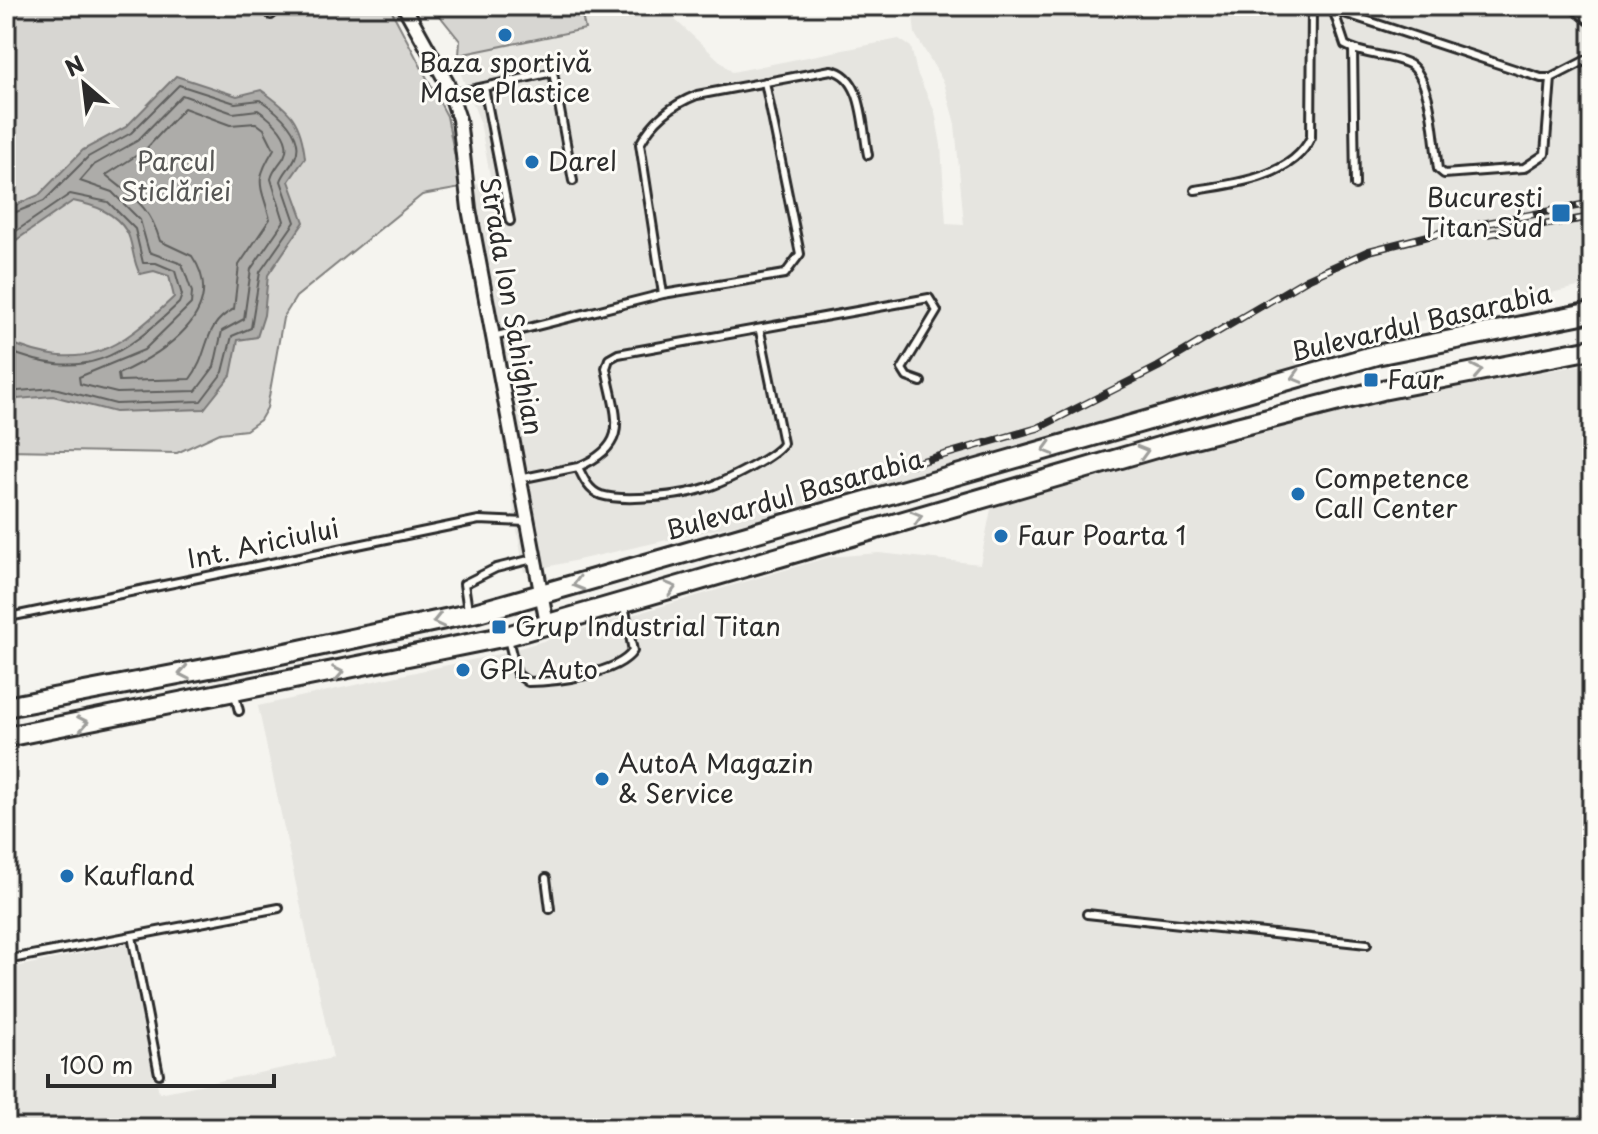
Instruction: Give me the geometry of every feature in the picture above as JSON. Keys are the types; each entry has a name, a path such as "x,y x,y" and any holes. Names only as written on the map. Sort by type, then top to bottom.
{"main road":[{"name":"Bulevardul Basarabia","path":"6,707 469,614 1376,355 1592,312"},
{"name":"Bulevardul Basarabia","path":"6,737 237,702 507,636 1166,445 1382,390 1592,349"}],"street":[{"name":"Strada Ion Sahighian","path":"404,6 451,94 459,119 469,209 547,624"}],"lane":[{"path":"271,15 281,6"},
{"path":"1195,190 1235,184 1293,163 1304,153 1311,137 1312,6"},
{"path":"1323,6 1541,78 1551,78 1592,57"},
{"path":"1570,6 1592,23"},
{"path":"1333,9 1345,45 1407,63 1418,70 1425,84 1438,169 1444,174 1524,168 1535,164 1545,154 1551,78"},
{"path":"1353,49 1355,185"},
{"path":"663,294 640,144 657,119 680,102 765,82 831,70 842,72 855,87 868,155"},
{"path":"451,94 553,72 573,181"},
{"path":"493,337 663,294 785,274 800,254 765,82"},
{"path":"484,87 510,221"},
{"path":"519,479 578,467 600,458 610,448 618,430 606,368 609,359 618,354 760,331 929,298 937,311 902,369 907,377 921,382"},
{"path":"578,467 593,490 631,498 705,489 781,450 783,443 760,331"},
{"name":"Int. Ariciului","path":"9,617 479,520 526,522"},
{"path":"469,614 464,584 496,568 533,559"},
{"path":"507,636 517,674 528,682 611,667 627,660 633,651 623,602"},
{"path":"546,878 550,909"},
{"path":"6,960 279,908"},
{"path":"1087,914 1367,944"},
{"path":"132,936 159,1074"}],"shaded area":[{"path":"580,6 667,6 672,17 732,72 899,39 911,47 917,73 935,112 941,145 946,224 964,225 955,124 944,83 915,34 912,6 1592,6 1592,284 1328,341 1328,359 919,484 524,572 461,188 491,181 480,122 458,67 459,55 585,29"},
{"path":"1592,363 1592,1128 6,1128 6,969 130,943 159,1093 333,1058 258,706 499,654 829,557 879,553 980,564 992,504 1255,431 1419,394"}],"green space":[{"name":"Parcul Sticlăriei","path":"20,6 389,6 447,116 461,188 422,195 296,297 283,318 267,408 260,420 246,430 220,433 177,453 6,450 6,19"},
{"name":"Baza sportivă Mase Plastice","path":"432,6 580,6 585,29 459,55 460,41"}],"water":[{"path":"176,76 237,96 261,90 287,111 301,135 305,158 289,181 304,222 268,275 264,315 257,337 238,340 231,375 204,409 115,412 53,396 6,400 6,341 57,356 98,352 135,331 174,297 169,276 154,271 140,274 127,232 103,210 73,201 6,247 6,209 39,195 83,150 126,127"}],"railway":[{"path":"912,464 1038,428 1158,367 1307,279 1369,251 1456,229 1592,203"},
{"path":"1487,234 1592,217"}],"place":[{"name":"Baza sportivă Mase Plastice","path":"505,35"},
{"name":"Darel","path":"532,162"},
{"name":"București Titan Sud","path":"1561,213"},
{"name":"Faur","path":"1371,380"},
{"name":"Competence Call Center","path":"1298,494"},
{"name":"Faur Poarta 1","path":"1001,536"},
{"name":"Grup Industrial Titan","path":"499,627"},
{"name":"GPL Auto","path":"463,670"},
{"name":"AutoA Magazin & Service","path":"602,779"},
{"name":"Kaufland","path":"67,876"}]}
